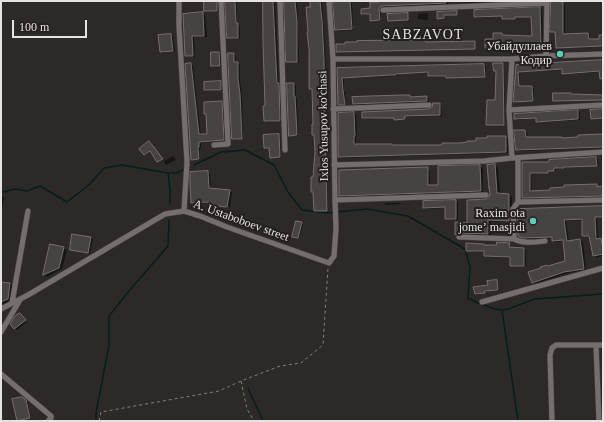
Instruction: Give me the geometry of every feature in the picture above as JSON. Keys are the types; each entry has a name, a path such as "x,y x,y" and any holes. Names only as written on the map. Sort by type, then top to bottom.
{"street":[{"path":"179,1 179,26 187,162 184,211"},
{"path":"214,145 228,144 221,1"},
{"path":"280,1 285,150"},
{"path":"329,1 332,59"},
{"path":"383,10 547,2 546,56"},
{"name":"Ixlos Yusupov ko'chasi","path":"329,262 334,256 336,228 332,59 512,59 603,54"},
{"path":"512,59 509,110 512,158"},
{"path":"334,109 429,105"},
{"path":"509,110 603,105"},
{"path":"334,165 484,161 603,152"},
{"path":"514,239 513,209 518,202 518,158"},
{"path":"335,200 486,195"},
{"path":"518,202 603,200"},
{"path":"12,303 28,211"},
{"name":"A. Ustaboboev street","path":"1,308 20,299 165,214 184,211 329,262"},
{"path":"459,237 514,239 520,242 545,240"},
{"path":"482,302 603,268"},
{"path":"1,332 20,299"},
{"path":"552,421 550,355 552,348 556,345 603,345"},
{"path":"596,345 600,421"},
{"path":"1,374 51,416 48,421"}],"path":[{"path":"99,421 101,412 219,391 280,366 301,363 323,345 329,262"},
{"path":"241,381 247,409 254,421"}],"building":[{"path":"204,1 217,1 217,11 204,11"},
{"path":"225,1 235,1 236,23 238,23 238,38 227,38"},
{"path":"263,1 273,1 277,83 279,83 280,121 264,121"},
{"path":"284,1 295,1 297,22 297,62 286,62"},
{"path":"310,1 320,1 322,20 327,211 314,211 313,192 311,192 311,177 313,177 315,151 314,135 312,135 312,89 309,89 309,49 306,7 310,7"},
{"path":"333,1 350,1 352,29 335,30"},
{"path":"446,1 446,3 382,6 379,8 380,20 370,21 370,14 361,14 361,9 370,8 370,2"},
{"path":"551,1 563,2 563,34 588,33 589,39 599,39 599,35 603,35 603,46 556,48 555,32 550,32"},
{"path":"540,7 541,47 485,48 485,39 493,39 493,33 502,33 502,35 532,36 531,17 502,19 502,16 474,17 474,10"},
{"path":"457,11 457,15 444,15 444,18 437,19 437,12"},
{"path":"203,12 204,36 192,36 193,56 185,56 183,14"},
{"path":"408,13 408,20 388,21 387,14"},
{"path":"171,34 173,51 160,52 158,35"},
{"path":"419,40 426,42 475,41 475,49 336,52 336,44 345,44 345,42"},
{"path":"211,52 219,52 220,66 211,66"},
{"path":"228,53 234,53 234,62 238,62 242,139 232,139"},
{"path":"603,60 603,78 600,79 599,71 562,74 562,69 518,72 519,86 532,86 533,101 513,102 516,65"},
{"path":"191,63 199,134 207,134 204,102 222,101 224,140 199,142 199,159 191,160 185,64"},
{"path":"493,63 503,63 504,125 486,125 487,100 495,100 496,71 494,71"},
{"path":"484,64 485,77 446,78 446,76 428,76 428,72 342,78 345,105 338,105 337,68"},
{"path":"221,81 221,90 204,90 204,82"},
{"path":"287,83 294,83 297,135 289,136"},
{"path":"553,93 603,95 603,100 553,101"},
{"path":"410,95 410,97 427,96 427,101 353,104 352,97"},
{"path":"433,103 440,103 440,115 405,116 405,119 394,120 394,118 362,118 362,112 429,109 432,107"},
{"path":"603,109 603,118 591,119 590,110"},
{"path":"578,110 578,119 536,122 536,118 514,119 514,114"},
{"path":"354,112 354,144 442,145 442,143 476,141 476,138 487,138 487,136 506,136 506,152 338,157 338,113"},
{"path":"514,130 525,130 526,137 562,138 578,137 578,135 603,134 603,147 516,150"},
{"path":"279,134 280,157 270,158 269,148 264,148 263,135"},
{"path":"149,141 163,159 157,162 150,151 144,155 139,149"},
{"path":"596,157 597,166 554,168 554,171 548,171 548,173 530,173 530,191 550,190 550,188 564,187 564,185 597,184 597,187 603,186 603,196 522,198 522,162 549,162 549,160"},
{"path":"495,164 497,193 509,194 509,221 488,220 488,234 459,233 455,235 455,222 467,223 467,200 486,199 489,197 487,165"},
{"path":"480,165 481,191 339,196 339,170 428,167 428,185 438,185 438,166"},
{"path":"208,171 209,188 230,190 227,207 208,205 208,202 191,203 190,172"},
{"path":"456,200 456,219 445,219 445,207 423,208 423,201"},
{"path":"603,206 603,217 595,217 596,239 601,238 603,254 593,256 589,236 582,236 582,219 564,220 567,241 580,239 584,269 564,272 532,283 528,272 541,268 540,267 565,261 563,240 552,241 552,237 523,238 518,236 517,210"},
{"path":"296,221 302,222 298,238 292,237"},
{"path":"72,234 91,237 88,253 70,250"},
{"path":"497,242 510,243 509,247 524,248 524,266 510,266 510,257 484,256 484,251 466,251 466,243 496,245"},
{"path":"50,244 64,247 59,268 43,275"},
{"path":"497,280 498,290 484,291 485,293 475,294 473,287 488,285 487,281"},
{"path":"1,282 10,283 8,299 1,302"},
{"path":"20,313 26,320 14,329 10,324 15,316"},
{"path":"22,397 26,400 30,418 17,421 12,399"}],"waterway":[{"path":"194,165 221,152 245,150 274,165 288,192 302,210 327,213 333,212"},
{"path":"1,191 4,192 15,189 27,191 40,186 67,202 90,184 104,168 122,165 168,173 176,173 183,170"},
{"path":"168,173 170,204"},
{"path":"337,212 367,209 408,216 465,249 470,267 468,298 495,309 508,309 535,299 603,294"},
{"path":"96,421 96,413 109,345 109,316 168,246 169,220"},
{"path":"502,310 518,421"},
{"path":"248,388 263,421"}],"place":[{"name":"Убайдуллаев Кодир","path":"560,54"},
{"name":"Raxim ota jome’ masjidi","path":"533,221"}],"district":[{"name":"SABZAVOT","path":"423,35"}]}
